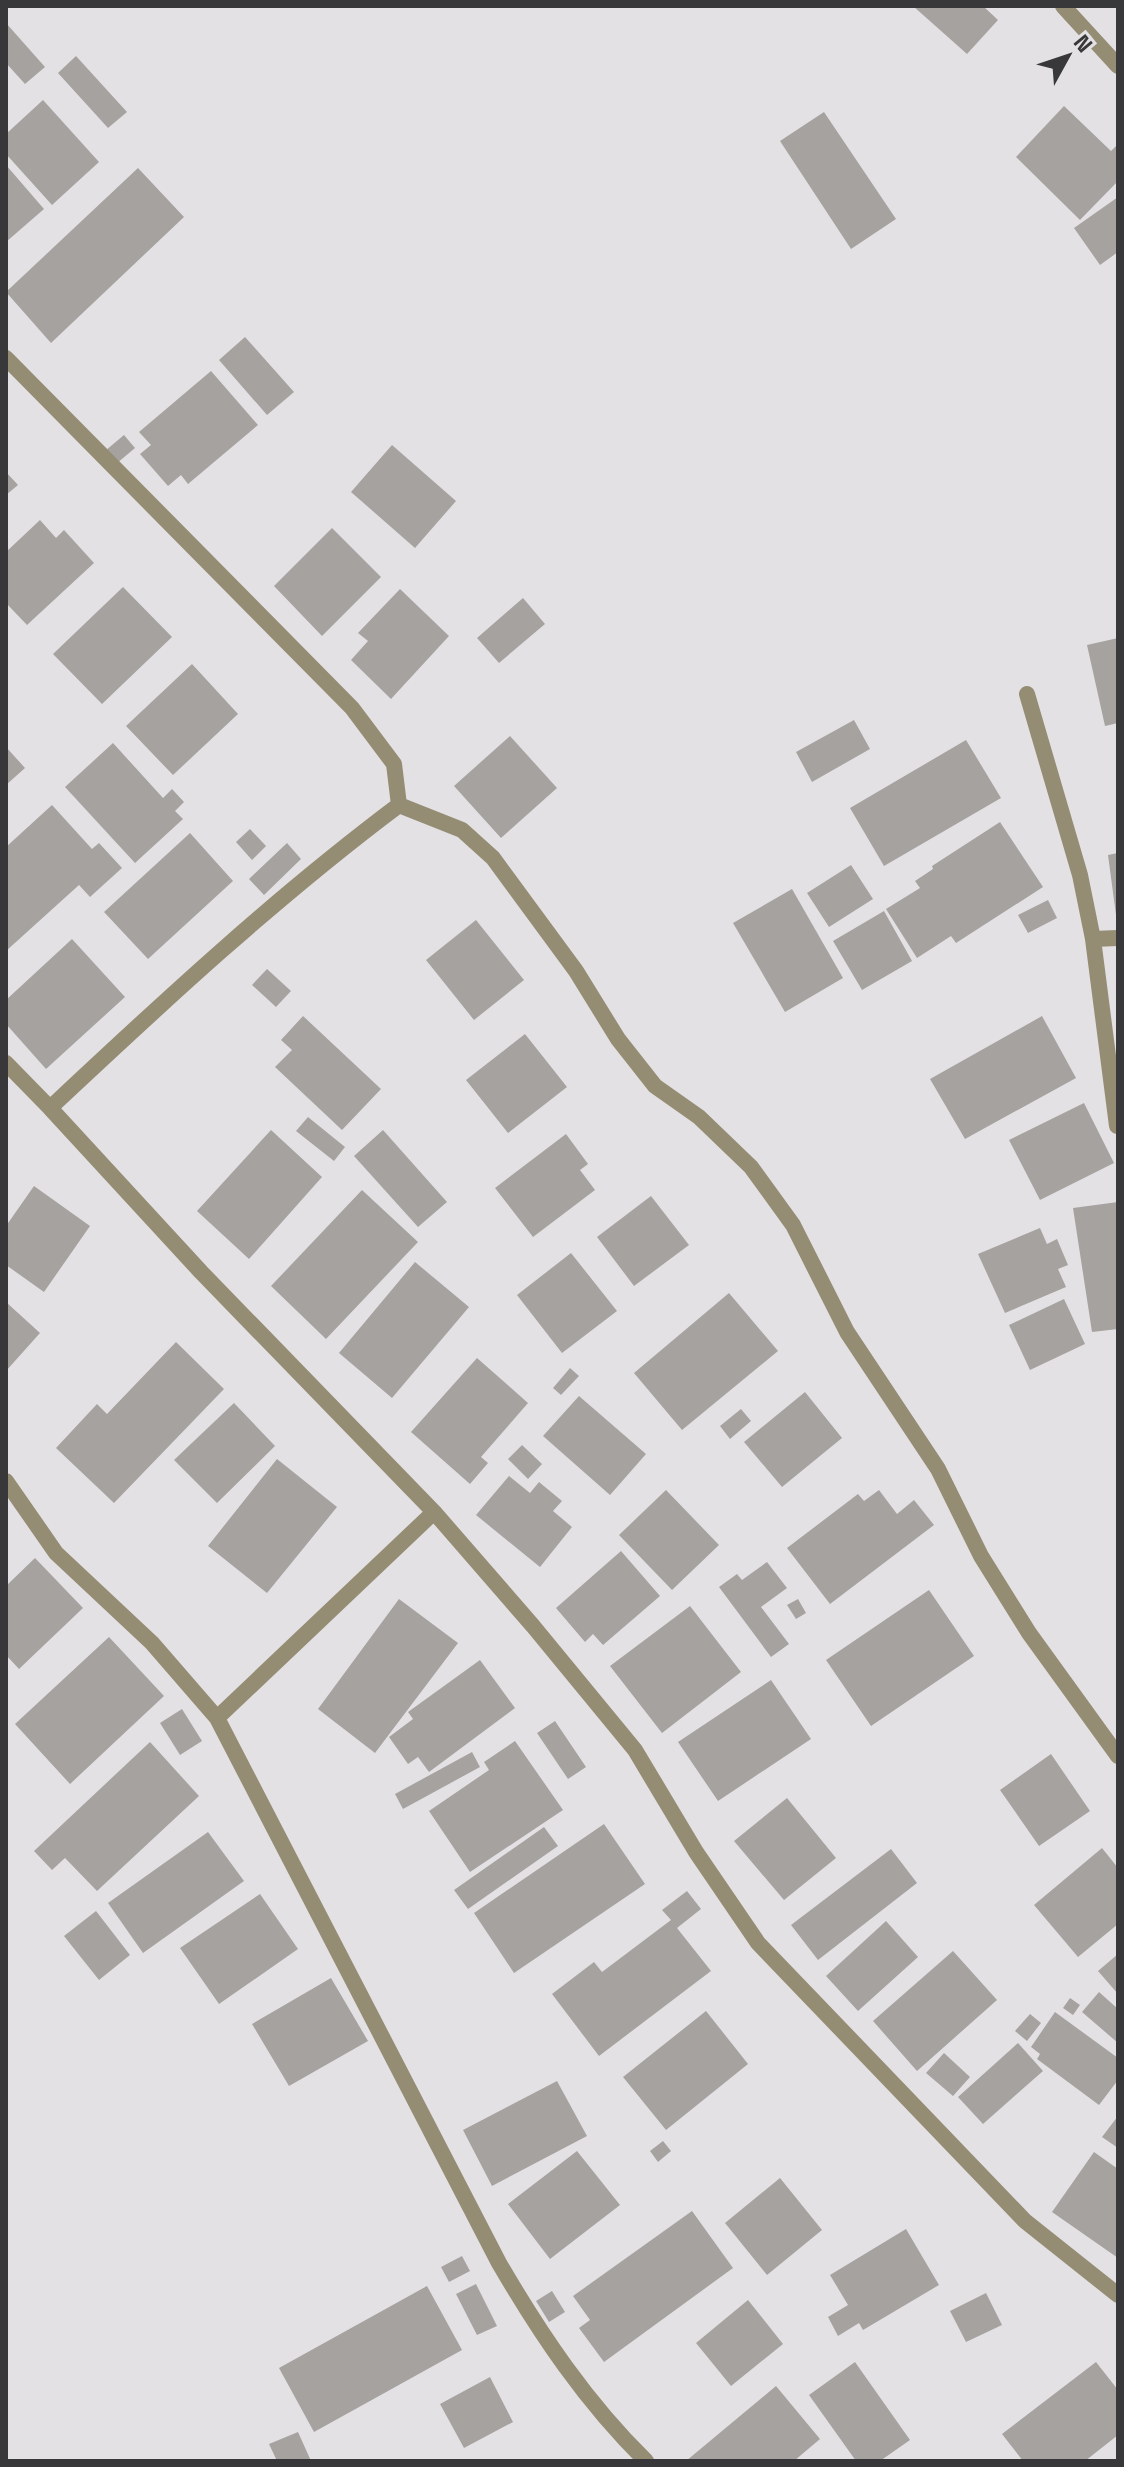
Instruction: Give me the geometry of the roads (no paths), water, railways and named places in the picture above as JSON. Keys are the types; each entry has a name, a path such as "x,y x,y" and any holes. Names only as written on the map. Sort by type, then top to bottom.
{"street":[{"path":"1063,6 1118,66"},
{"path":"6,358 352,708 394,764 399,805"},
{"path":"1027,694 1080,875 1093,939 1117,1126"},
{"path":"50,1108 222,947 311,871 399,805"},
{"path":"399,805 462,830 493,858 576,971 618,1039 655,1086 699,1117 751,1167 793,1225 847,1332 938,1469 981,1556 1005,1595 1118,1756"},
{"path":"1093,939 1118,938"},
{"path":"6,1063 201,1272 434,1512 635,1750 696,1852 758,1943 846,2039 1025,2221 1118,2295"},
{"path":"6,1481 56,1553 152,1643 217,1718 507,2276 545,2341 610,2426 646,2461"},
{"path":"217,1718 434,1512"}]}
